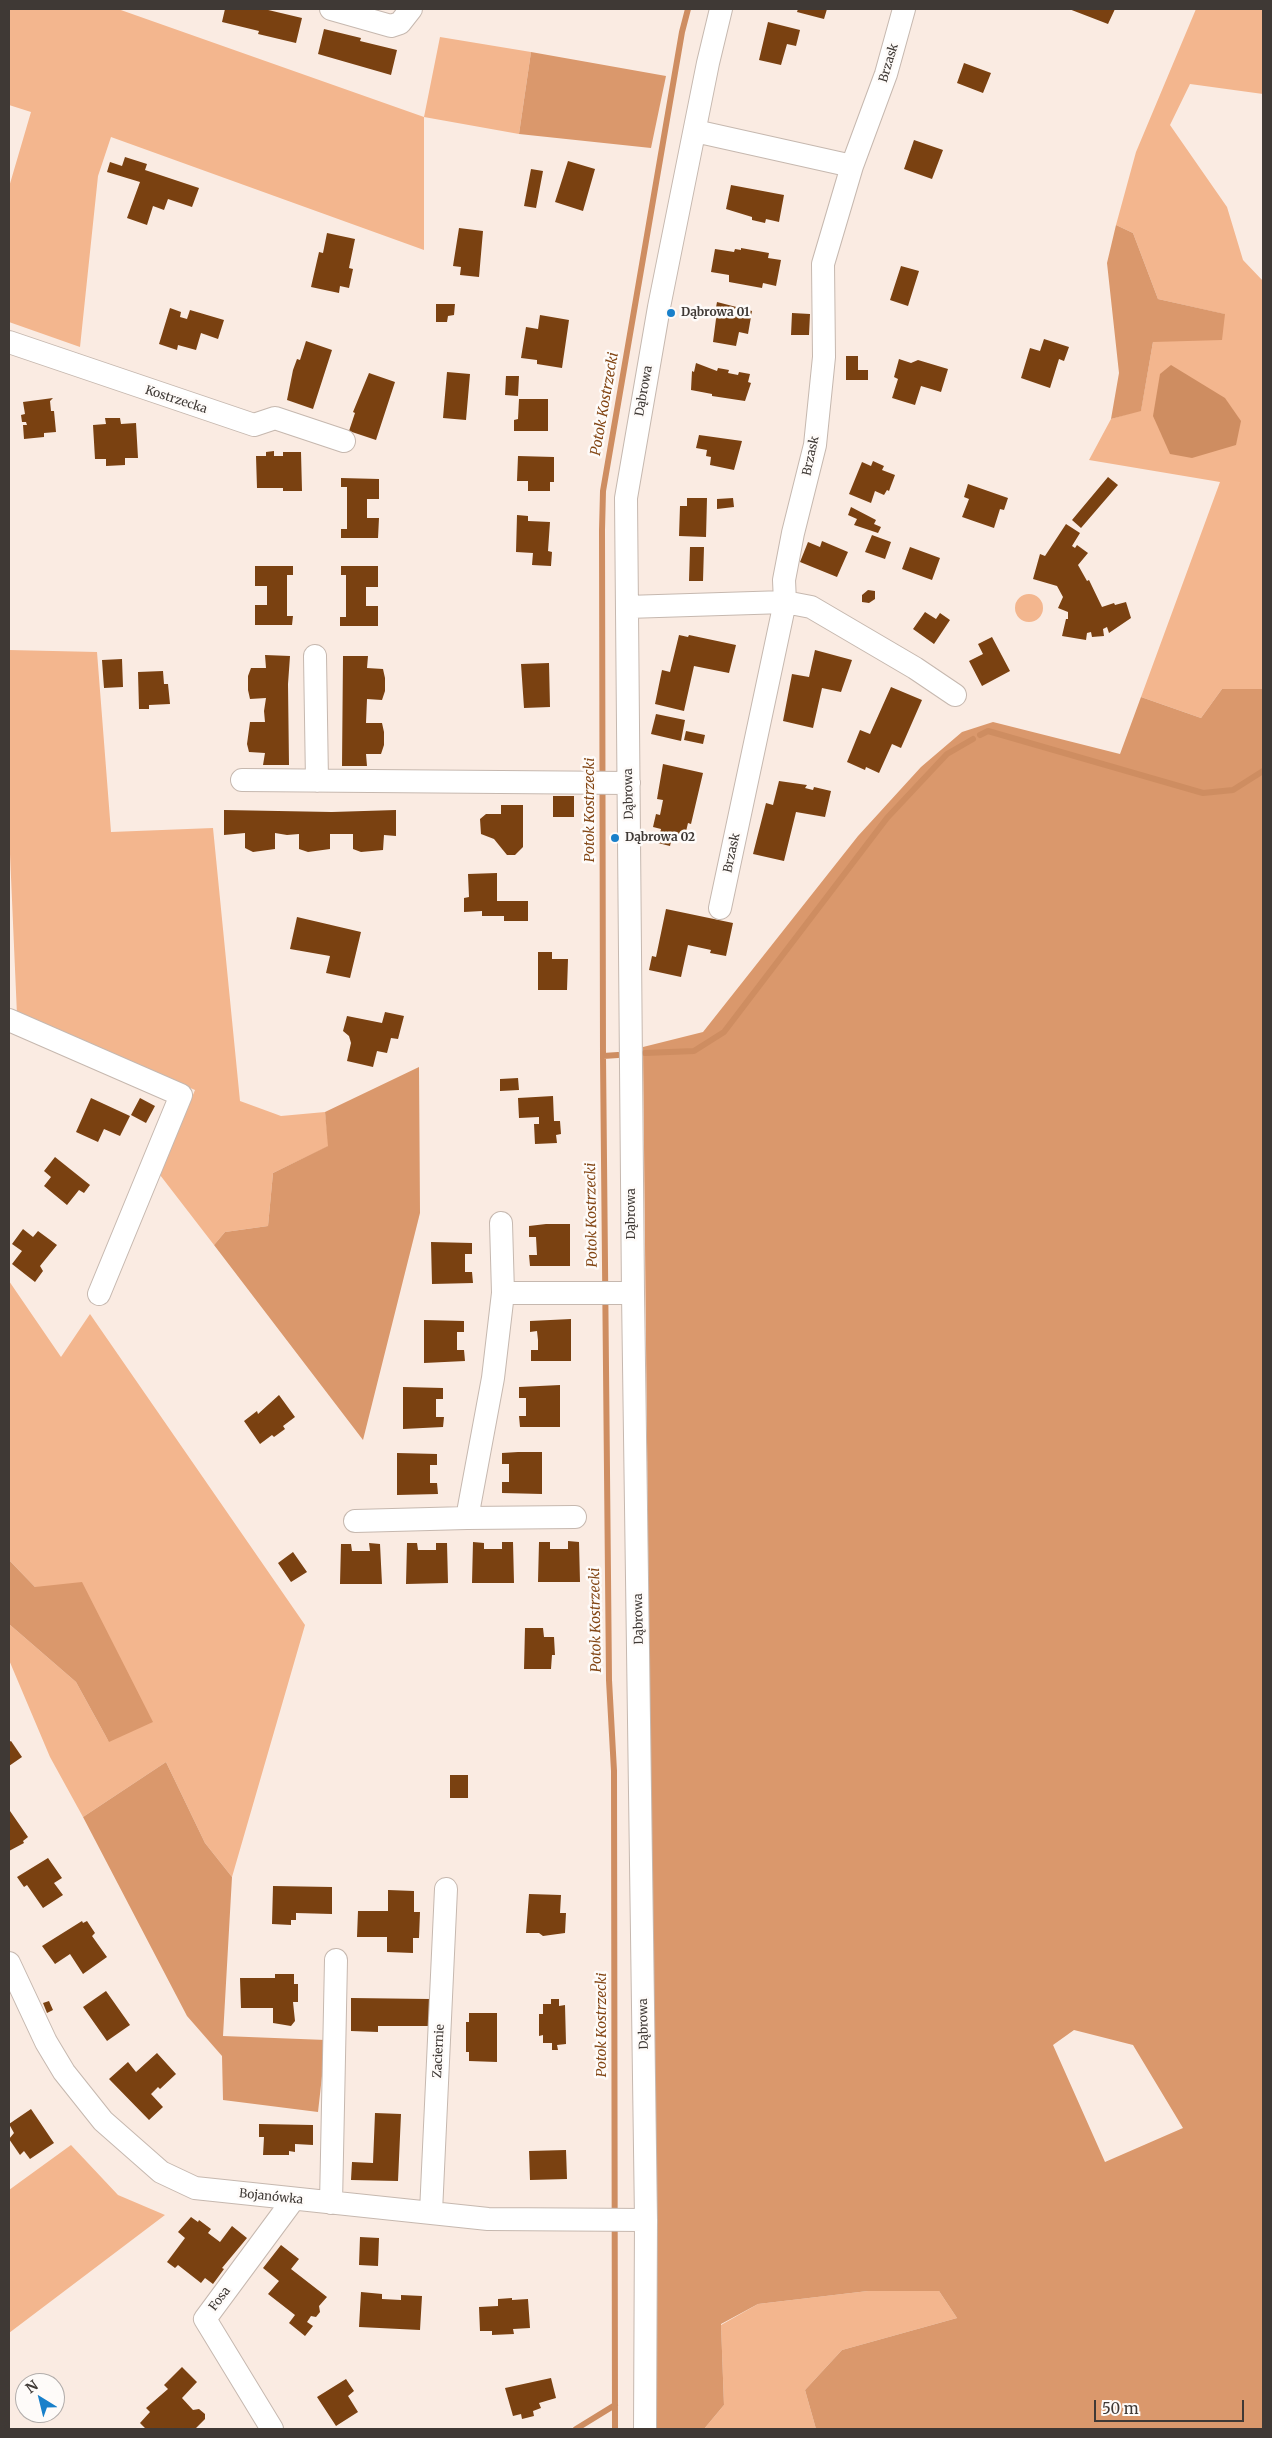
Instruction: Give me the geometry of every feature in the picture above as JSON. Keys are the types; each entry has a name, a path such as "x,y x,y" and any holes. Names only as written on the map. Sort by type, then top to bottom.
{"street":[{"path":"331,9 390,26 400,23 411,9"},
{"name":"Dąbrowa","path":"645,2429 637,2219 626,1293 611,783 627,608 626,498 659,307 708,63 722,9"},
{"name":"Brzask","path":"720,908 785,602 784,580 793,533 815,445 824,356 823,264 852,166 886,74 904,9"},
{"path":"695,132 852,166"},
{"name":"Kostrzecka","path":"9,342 254,425 275,418 344,441"},
{"path":"627,608 785,602 811,608 915,668 955,695"},
{"path":"314,656 317,781"},
{"path":"242,780 611,783"},
{"path":"9,1020 181,1095 99,1294"},
{"path":"467,1518 493,1378 503,1293 502,1222"},
{"path":"503,1293 626,1293"},
{"path":"355,1520 575,1516"},
{"name":"Zaciernie","path":"431,2212 446,1889"},
{"path":"331,2203 336,1960"},
{"name":"Bojanówka","path":"9,1963 46,2042 64,2072 103,2121 161,2172 196,2188 293,2200 488,2219 637,2219"},
{"name":"Fosa","path":"272,2429 205,2319 293,2200"}],"shaded area":[{"path":"9,9 118,9 424,117 424,250 111,137 98,176 80,347 9,322 9,187 31,112 9,105"},
{"path":"1196,9 1263,9 1263,94 1190,84 1170,125 1227,207 1243,260 1263,281 1263,689 1222,689 1201,718 1141,697 1220,482 1089,460 1111,419 1141,410 1153,342 1224,314 1158,299 1133,233 1116,225 1136,152"},
{"path":"440,37 531,52 519,134 424,117"},
{"path":"531,52 666,76 651,148 519,134"},
{"path":"1116,225 1133,233 1158,299 1225,314 1222,340 1153,342 1141,411 1111,419 1119,373 1107,263"},
{"path":"1171,365 1225,398 1241,421 1236,445 1192,458 1170,454 1153,416 1160,374"},
{"path":"1029,594 1039,598 1043,608 1039,618 1029,622 1019,618 1015,608 1019,598"},
{"path":"9,650 97,652 111,832 213,828 240,1101 281,1116 325,1112 329,1146 273,1173 268,1226 225,1232 214,1245 160,1175 195,1090 17,1015 9,831"},
{"path":"1222,689 1263,689 1263,2429 816,2429 805,2390 842,2350 957,2318 939,2291 868,2291 758,2304 721,2324 724,2405 704,2429 657,2429 643,1047 703,1032 858,836 921,767 962,732 993,722 1120,754 1141,697 1201,718","holes":["1074,2030 1133,2045 1183,2128 1105,2162 1053,2045"]},
{"path":"419,1067 420,1213 363,1440 214,1245 225,1232 268,1226 273,1173 328,1146 325,1112"},
{"path":"9,1281 61,1357 90,1314 305,1625 232,1877 205,1843 166,1762 83,1817 50,1757 9,1660 9,1624 76,1682 109,1742 35,1587 9,1560"},
{"path":"9,1560 35,1587 82,1582 153,1722 109,1742 76,1682 9,1624"},
{"path":"166,1762 205,1843 232,1877 223,2036 326,2040 318,2112 223,2100 222,2056 187,2016 83,1817"},
{"path":"71,2145 118,2195 165,2215 9,2333 9,2190"},
{"path":"868,2291 939,2291 957,2318 842,2350 805,2390 816,2429 704,2429 724,2405 721,2325 758,2304"}],"building":[{"path":"225,9 264,9 302,18 296,43 258,34 259,31 222,22"},
{"path":"798,9 827,9 824,19 797,12"},
{"path":"1069,9 1115,9 1108,24"},
{"path":"768,22 800,30 796,46 787,44 781,65 759,60"},
{"path":"324,29 361,38 360,41 397,50 391,75 318,54"},
{"path":"964,63 991,73 983,93 957,83"},
{"path":"914,140 943,150 932,179 904,169"},
{"path":"125,157 147,164 145,170 199,188 192,207 168,199 164,210 153,206 147,225 127,218 140,182 107,172 110,162 122,166"},
{"path":"568,161 595,169 583,211 555,202"},
{"path":"531,169 543,171 536,208 524,206"},
{"path":"731,185 784,195 779,222 766,219 765,223 752,220 752,217 726,209"},
{"path":"459,228 483,231 479,277 460,275 461,267 453,266"},
{"path":"327,233 355,239 349,268 353,269 349,288 340,286 339,293 311,287 319,252 323,253"},
{"path":"741,248 769,253 768,258 781,260 776,286 763,283 762,288 729,282 729,275 711,272 715,249 734,252 735,249 741,250"},
{"path":"901,266 919,271 908,306 890,300"},
{"path":"717,302 752,311 748,334 739,332 736,346 713,342 716,319 719,314 715,313"},
{"path":"436,304 455,304 454,315 448,316 447,322 436,322"},
{"path":"170,308 181,312 180,317 187,319 190,310 224,320 218,339 201,333 196,350 178,345 177,350 159,344"},
{"path":"792,313 810,314 809,335 791,335"},
{"path":"540,315 569,320 562,368 537,364 537,360 521,358 526,327 538,329"},
{"path":"1044,339 1069,347 1064,361 1059,359 1050,388 1021,378 1030,348 1040,351"},
{"path":"306,341 332,350 313,409 287,400 293,370 297,359 300,360"},
{"path":"846,356 858,356 858,370 868,370 868,380 846,380"},
{"path":"899,359 911,363 918,360 948,369 941,392 921,386 915,405 892,398 898,379 894,377"},
{"path":"696,363 717,371 718,368 729,370 728,373 738,375 739,372 750,374 748,382 751,383 745,401 712,396 712,394 691,390 692,371 694,372"},
{"path":"447,372 470,374 466,420 443,418"},
{"path":"369,373 395,382 376,440 349,431 355,413 353,412"},
{"path":"506,376 519,376 518,396 505,395"},
{"path":"53,398 50,401 51,411 54,411 56,432 44,433 44,437 24,439 23,425 27,425 26,422 22,422 21,415 25,414 23,402"},
{"path":"519,399 548,399 548,431 514,431 514,420 518,419"},
{"path":"105,418 120,418 121,424 136,423 138,458 125,458 125,465 106,466 106,459 95,459 93,425 106,424"},
{"path":"699,435 742,441 734,470 710,465 711,457 706,456 707,450 696,448"},
{"path":"274,451 274,456 283,456 283,452 301,452 302,491 283,491 283,488 257,488 256,456 266,456 266,452"},
{"path":"518,456 554,457 554,482 550,482 550,491 528,491 528,481 517,481"},
{"path":"873,461 884,466 882,470 895,475 889,491 887,490 884,495 875,491 871,503 849,494 862,462 871,466"},
{"path":"1108,477 1118,485 1081,528 1072,520"},
{"path":"341,478 379,479 379,499 367,499 367,518 379,518 378,538 341,538 341,529 347,529 347,487 341,487"},
{"path":"968,484 1008,498 1004,510 1000,509 994,528 962,517 969,499 964,497"},
{"path":"687,498 707,498 706,537 679,536 680,506 687,506"},
{"path":"733,498 734,507 717,509 717,499"},
{"path":"851,507 876,520 874,524 881,527 878,533 854,525 857,519 848,515"},
{"path":"517,515 528,516 528,521 550,522 548,551 552,552 551,566 532,565 533,553 516,552"},
{"path":"1066,524 1080,533 1072,546 1075,548 1077,545 1088,553 1078,565 1087,581 1089,580 1102,607 1126,602 1131,618 1109,633 1107,627 1103,629 1104,636 1092,637 1091,632 1087,633 1086,640 1062,636 1066,619 1068,619 1068,612 1058,608 1063,597 1057,586 1033,579 1040,554 1045,556"},
{"path":"872,535 891,542 885,559 865,552"},
{"path":"822,541 848,552 837,577 800,562 808,542 820,547"},
{"path":"690,547 704,547 703,581 689,581"},
{"path":"910,547 940,558 932,580 902,569"},
{"path":"255,566 293,566 293,575 287,575 287,616 293,616 292,625 255,625 255,605 267,605 267,586 255,586"},
{"path":"341,566 378,566 378,587 366,587 366,606 378,606 378,626 340,626 340,617 346,617 346,575 341,575"},
{"path":"868,590 875,591 875,599 869,603 862,602 862,595"},
{"path":"925,612 936,619 940,613 950,620 934,644 913,629"},
{"path":"679,635 688,637 689,635 736,645 729,673 694,666 684,711 655,704 662,670 670,672"},
{"path":"992,637 1010,671 982,686 969,661 983,654 978,644"},
{"path":"815,650 852,660 841,692 822,688 813,728 783,721 792,674 809,677"},
{"path":"265,655 290,656 288,684 289,765 263,765 265,753 249,752 247,744 250,722 265,722 266,698 250,699 248,676 251,668 266,668"},
{"path":"343,656 368,656 367,668 383,669 385,678 385,691 382,700 367,699 366,723 382,723 384,745 381,754 366,754 367,766 342,766"},
{"path":"122,659 123,687 104,688 102,660"},
{"path":"549,663 550,707 524,708 521,664"},
{"path":"163,671 164,684 168,684 170,704 149,705 149,709 139,709 138,672"},
{"path":"891,687 922,700 901,748 892,744 879,773 866,767 865,770 847,762 860,730 870,734"},
{"path":"656,714 685,720 681,741 651,734"},
{"path":"686,731 705,735 703,744 684,740"},
{"path":"663,764 703,773 691,824 688,823 684,840 672,837 670,846 658,843 661,829 653,827 656,814 660,815 663,800 657,799"},
{"path":"779,781 807,785 805,788 813,790 814,787 831,791 825,817 796,812 784,861 753,854 766,803 773,805"},
{"path":"553,796 574,796 574,817 553,817"},
{"path":"501,805 523,805 523,847 515,855 507,855 494,839 481,834 480,819 486,814 501,814"},
{"path":"224,810 332,812 396,810 396,836 384,835 383,850 361,852 353,849 353,834 330,834 330,849 308,852 299,849 299,834 275,833 275,849 253,852 245,848 245,833 224,835"},
{"path":"497,873 497,901 528,901 528,921 504,921 504,916 482,916 482,911 464,912 464,898 469,897 468,874"},
{"path":"666,909 733,923 726,956 710,953 711,950 688,945 681,977 649,970 652,956 656,957"},
{"path":"297,917 361,932 350,978 326,973 330,956 290,949"},
{"path":"538,952 552,952 552,959 568,959 567,990 538,990"},
{"path":"385,1012 404,1016 398,1039 391,1038 387,1053 377,1051 373,1067 347,1061 351,1043 349,1036 343,1031 347,1016 382,1023"},
{"path":"518,1078 519,1090 500,1091 500,1079"},
{"path":"553,1096 554,1121 560,1121 561,1134 556,1135 557,1143 535,1144 534,1124 539,1124 539,1117 519,1118 518,1098"},
{"path":"91,1098 130,1116 120,1136 104,1129 98,1142 76,1132"},
{"path":"140,1098 155,1106 146,1123 131,1115"},
{"path":"55,1157 90,1185 84,1193 79,1190 67,1205 44,1186 51,1177 44,1171"},
{"path":"570,1224 570,1266 530,1266 529,1255 537,1255 536,1237 529,1237 529,1226"},
{"path":"23,1229 33,1237 38,1231 57,1245 40,1266 43,1271 35,1282 12,1264 22,1251 12,1244"},
{"path":"431,1242 472,1243 472,1254 465,1254 465,1272 472,1272 473,1283 432,1284"},
{"path":"571,1319 571,1361 531,1361 531,1350 538,1350 538,1340 537,1331 530,1332 530,1321"},
{"path":"424,1320 464,1321 464,1332 457,1332 457,1350 464,1350 465,1361 424,1363"},
{"path":"560,1385 560,1427 520,1427 519,1416 526,1416 526,1398 519,1398 519,1387"},
{"path":"403,1387 443,1388 443,1399 436,1399 436,1417 444,1417 443,1427 403,1429"},
{"path":"279,1395 295,1417 283,1426 285,1429 274,1437 272,1435 260,1444 244,1421 257,1411 258,1414"},
{"path":"542,1452 542,1494 502,1493 502,1482 509,1482 509,1464 502,1464 502,1453"},
{"path":"397,1453 437,1454 437,1465 430,1465 430,1483 437,1483 438,1494 397,1495"},
{"path":"568,1541 579,1542 580,1582 538,1582 539,1542 550,1542 550,1549 568,1549"},
{"path":"473,1542 484,1543 484,1549 502,1549 502,1542 513,1542 514,1583 472,1583"},
{"path":"369,1543 380,1544 382,1584 340,1584 341,1544 351,1544 352,1551 370,1551"},
{"path":"407,1543 417,1543 418,1550 436,1550 436,1543 447,1543 448,1583 406,1584"},
{"path":"293,1552 307,1572 291,1582 278,1563"},
{"path":"525,1628 543,1628 544,1637 554,1637 555,1655 552,1655 551,1669 524,1669"},
{"path":"11,1741 22,1757 9,1766 9,1742"},
{"path":"450,1775 468,1775 468,1798 450,1798"},
{"path":"10,1811 28,1837 23,1841 24,1843 9,1851"},
{"path":"48,1858 62,1878 54,1883 63,1895 43,1908 27,1885 24,1887 17,1877"},
{"path":"273,1886 332,1887 332,1914 296,1913 296,1920 291,1920 291,1925 272,1924"},
{"path":"388,1890 414,1891 414,1912 420,1912 419,1938 413,1938 413,1953 387,1952 387,1937 357,1937 358,1911 388,1911"},
{"path":"529,1894 561,1895 560,1913 566,1913 565,1933 543,1936 539,1933 526,1933"},
{"path":"82,1921 83,1923 87,1921 95,1933 92,1936 107,1957 83,1974 70,1954 55,1964 42,1946"},
{"path":"275,1974 294,1974 294,1984 298,1984 298,2002 293,2002 295,2021 291,2026 273,2023 273,2008 241,2008 240,1978 275,1978"},
{"path":"106,1991 130,2025 107,2041 83,2007"},
{"path":"351,1998 430,1999 430,2026 378,2026 378,2032 351,2031"},
{"path":"551,1999 559,1999 559,2006 565,2005 566,2044 557,2045 558,2050 552,2050 552,2043 543,2043 543,2035 539,2036 539,2014 543,2014 543,2004 551,2004"},
{"path":"49,2001 53,2010 47,2013 43,2003"},
{"path":"469,2013 497,2013 497,2062 469,2061 469,2052 466,2052 466,2022 469,2022"},
{"path":"157,2053 176,2074 160,2089 158,2087 151,2094 163,2107 149,2120 109,2079 128,2062 136,2072"},
{"path":"31,2109 54,2143 30,2159 24,2151 20,2155 9,2139 14,2133 9,2124"},
{"path":"375,2113 401,2114 398,2181 351,2180 352,2162 373,2163"},
{"path":"259,2124 313,2125 313,2145 295,2144 295,2152 289,2151 289,2155 263,2155 264,2137 259,2137"},
{"path":"566,2150 567,2179 530,2180 529,2151"},
{"path":"191,2217 198,2222 199,2220 211,2229 208,2233 220,2242 232,2226 247,2238 222,2268 224,2269 213,2284 205,2278 201,2283 178,2265 175,2268 167,2262 185,2238 178,2232"},
{"path":"360,2237 379,2238 378,2266 359,2265"},
{"path":"281,2245 299,2259 291,2269 327,2297 319,2306 320,2312 316,2317 311,2316 307,2322 313,2326 305,2336 289,2323 295,2315 268,2294 279,2281 263,2268"},
{"path":"361,2292 382,2294 382,2299 401,2300 401,2295 422,2296 420,2330 359,2327"},
{"path":"512,2298 512,2300 528,2299 530,2328 513,2329 514,2334 492,2335 492,2331 480,2331 479,2307 498,2306 498,2299"},
{"path":"182,2367 197,2382 182,2398 193,2410 199,2409 205,2414 205,2419 195,2429 146,2429 140,2423 150,2412 146,2408 168,2389 164,2385"},
{"path":"551,2378 556,2398 539,2403 541,2408 533,2411 534,2416 522,2419 521,2414 513,2416 505,2388"},
{"path":"346,2379 354,2391 348,2396 358,2412 336,2426 317,2397"}],"waterway":[{"name":"Potok Kostrzecki","path":"615,2429 614,1771 609,1680 603,1056 603,491 682,32 688,9"},
{"path":"980,735 988,731 1203,793 1233,790 1263,771"},
{"path":"645,1053 694,1051 724,1032 887,818 947,754 973,739"},
{"path":"603,1056 618,1055"},
{"path":"576,2429 615,2405"}],"place":[{"name":"Dąbrowa 01","path":"671,313"},
{"name":"Dąbrowa 02","path":"615,838"}]}
